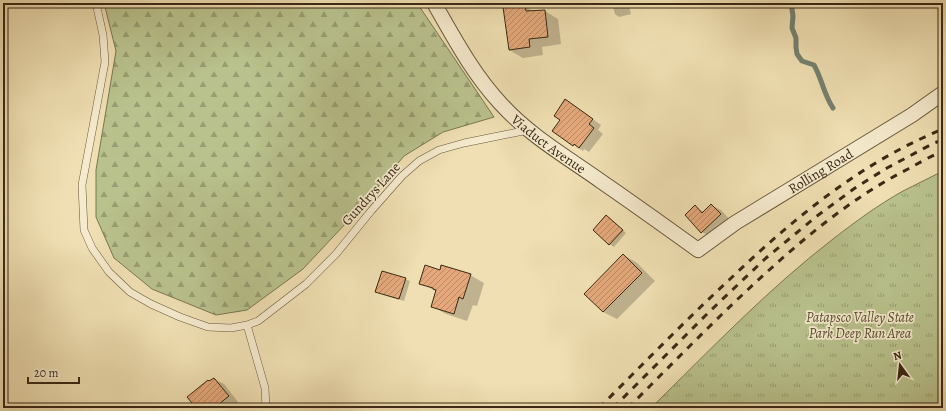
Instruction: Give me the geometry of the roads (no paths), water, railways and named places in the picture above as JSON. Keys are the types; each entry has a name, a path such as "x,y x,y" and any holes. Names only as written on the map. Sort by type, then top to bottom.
{"street":[{"name":"Viaduct Avenue","path":"434,3 480,80 501,104 528,130 554,150 608,186 698,250"},
{"name":"Rolling Road","path":"698,250 735,223 912,115 943,93"}],"lane":[{"name":"Gundrys Lane","path":"96,3 103,35 105,62 82,185 84,230 92,248 109,272 130,292 151,304 180,317 208,327 231,328 247,325 258,320 306,284 336,254 402,176 419,161 439,150 464,143 528,130"},
{"path":"247,325 265,388 266,408"}],"waterway":[{"path":"791,3 793,16 792,28 796,38 797,54 802,61 814,65 827,98 833,108"}],"railway":[{"path":"599,408 753,257 803,214 829,194 884,158 943,129"},
{"path":"613,408 709,312 766,258 817,216 855,188 887,168 934,143 943,140"},
{"path":"628,408 740,297 799,244 862,196 943,151"}],"park label":[{"name":"Patapsco Valley State Park Deep Run Area","path":"860,326"}]}
